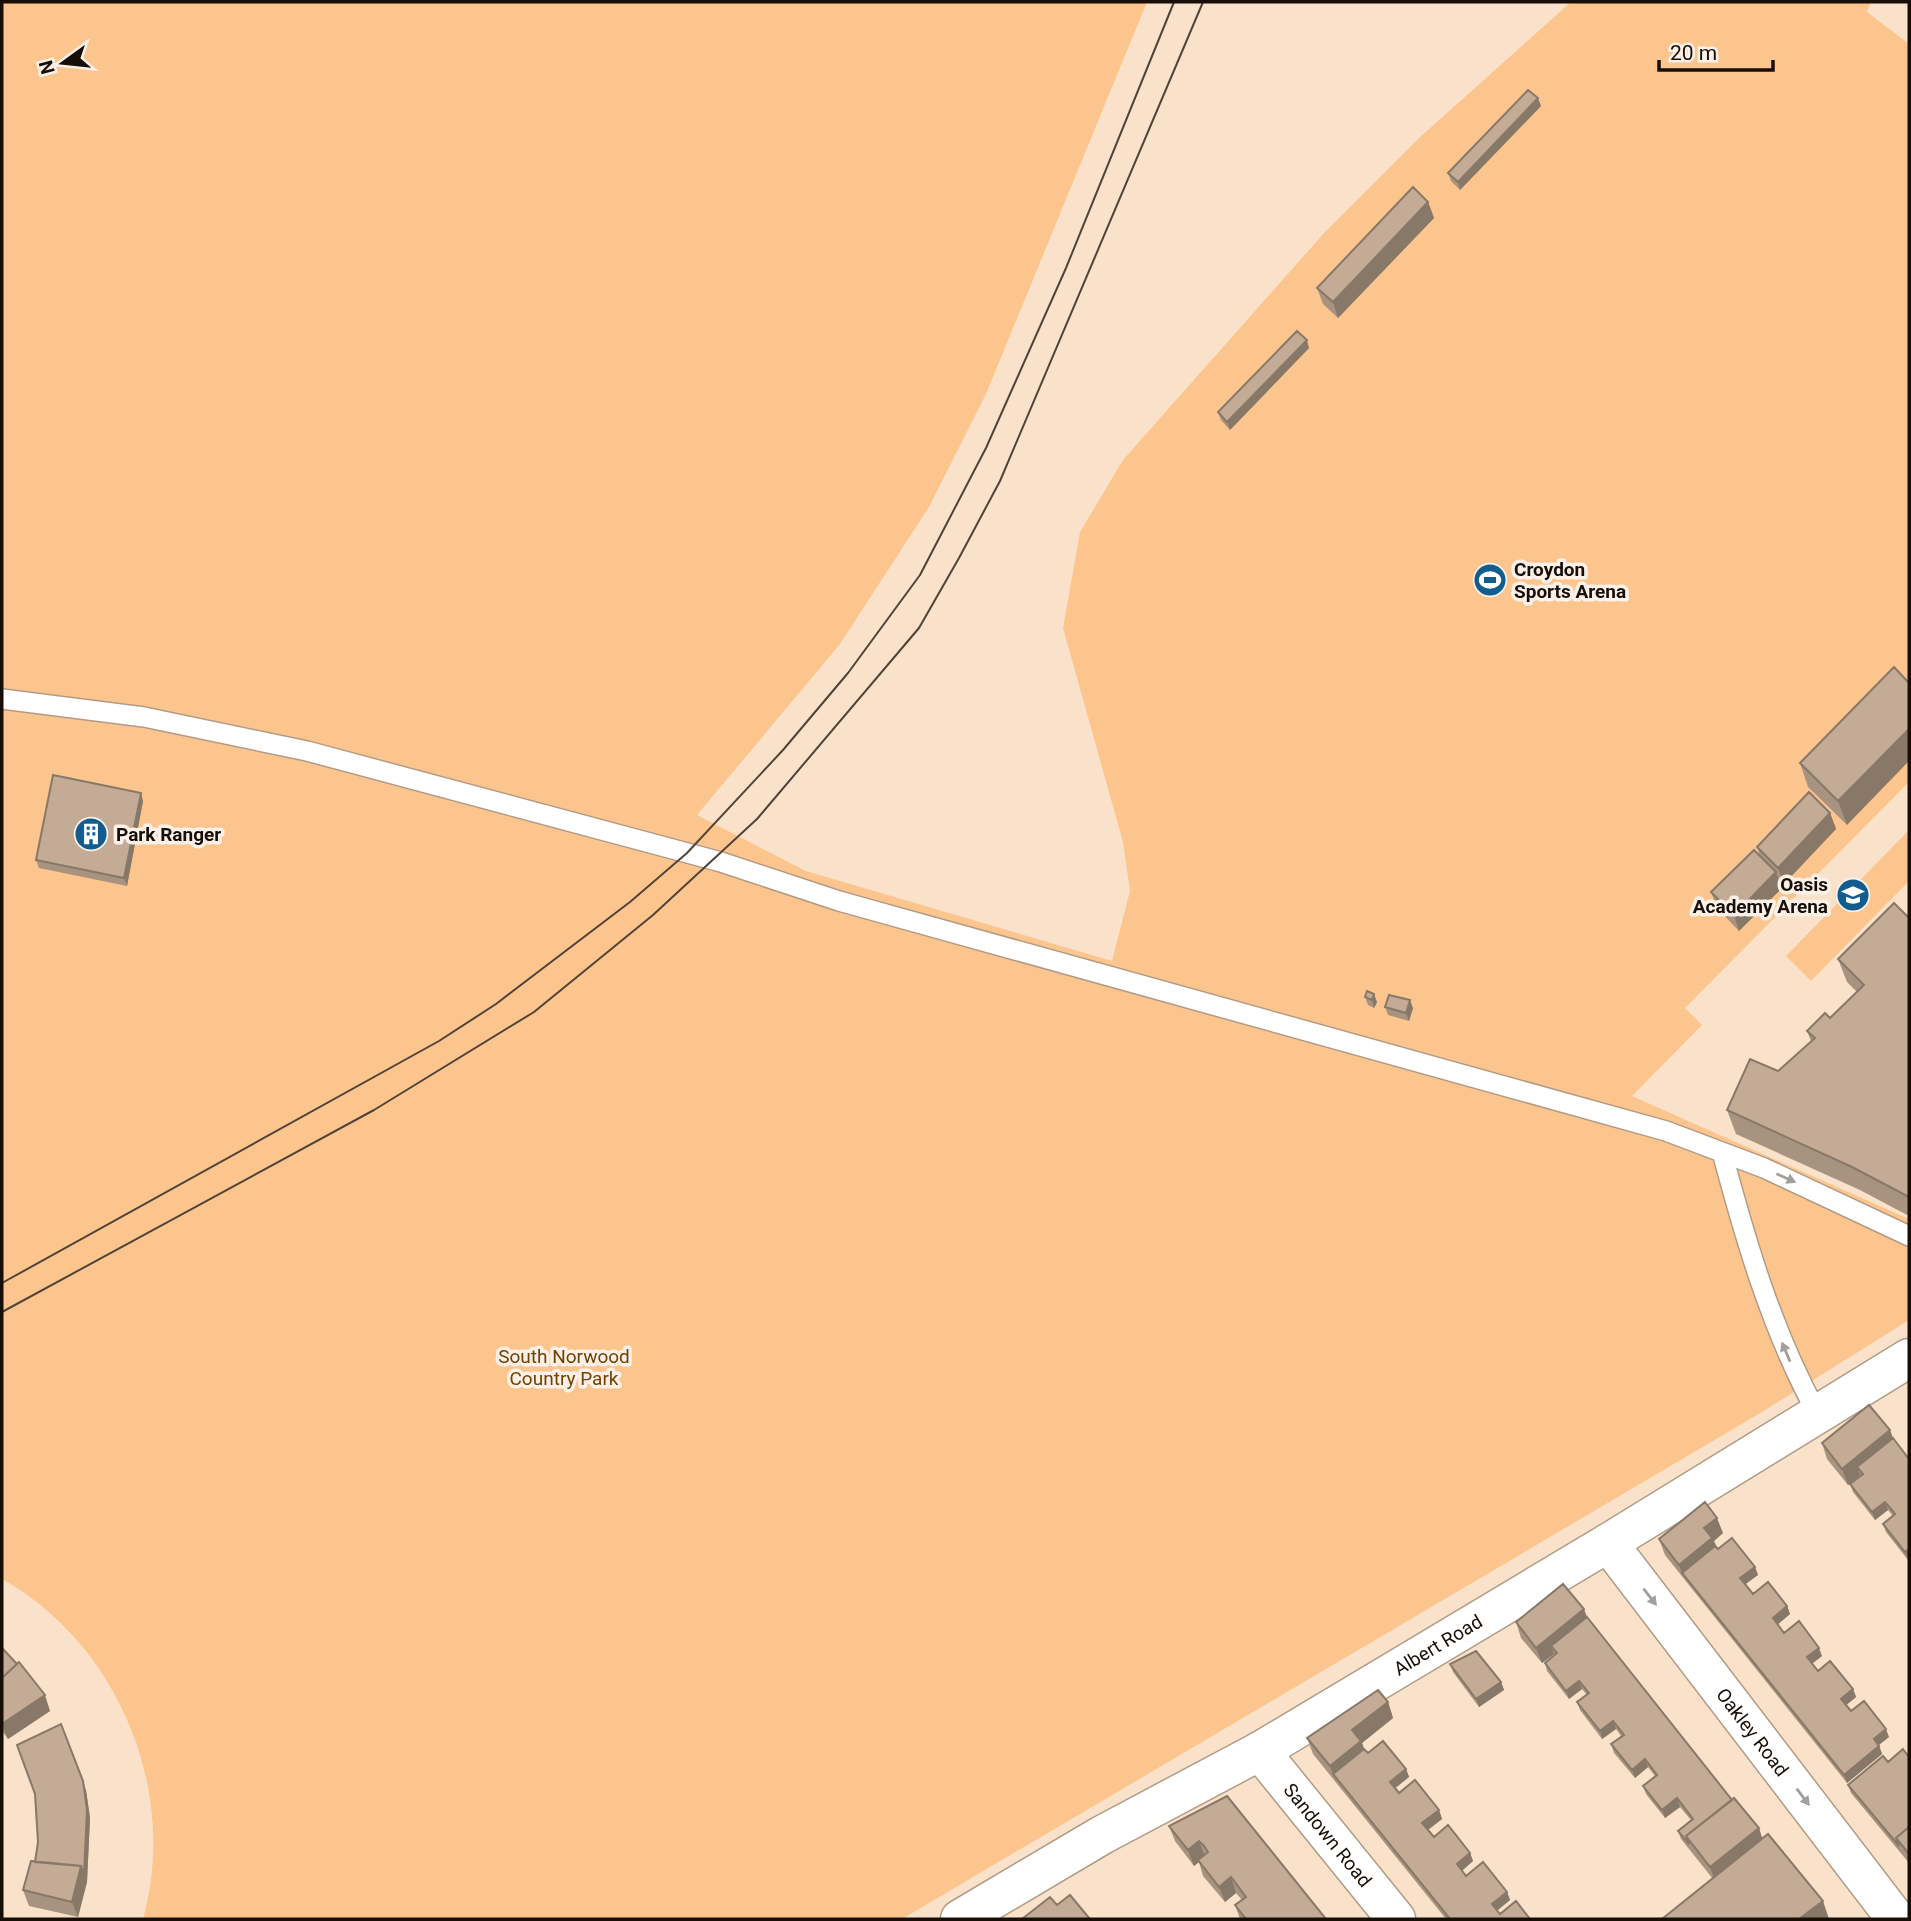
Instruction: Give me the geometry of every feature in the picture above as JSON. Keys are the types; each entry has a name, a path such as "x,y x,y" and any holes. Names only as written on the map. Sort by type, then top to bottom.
{"street":[{"name":"Albert Road","path":"960,1919 1102,1835 1260,1751 1608,1543 1816,1413 1905,1368"},
{"name":"Oakley Road","path":"1608,1543 1896,1919"},
{"name":"Sandown Road","path":"1260,1751 1396,1919"}],"lane":[{"path":"2,699 144,717 307,751 711,859 839,901 1653,1128 1776,1174 1909,1236"},
{"path":"1722,1152 1772,1318 1796,1376 1816,1413"}],"green space":[{"name":"South Norwood Country Park","path":"2,2 1147,2 986,394 929,507 840,644 697,815 806,871 1112,961 1130,891 1123,842 1063,628 1080,532 1123,460 1325,232 1419,138 1571,2 1871,2 1867,12 1909,44 1909,782 1685,1008 1702,1025 1632,1096 1909,1219 1909,1320 1762,1412 902,1919 143,1919 152,1870 152,1821 145,1772 130,1725 107,1681 78,1641 43,1607 2,1579"},
{"path":"1909,830 1909,881 1811,981 1786,956"}],"building":[{"path":"1528,90 1538,98 1458,182 1448,173"},
{"path":"1413,187 1428,202 1333,302 1317,288"},
{"path":"1297,331 1307,340 1227,422 1218,412"},
{"path":"1894,667 1909,683 1909,729 1838,801 1800,763"},
{"name":"Park Ranger","path":"53,775 141,793 124,878 36,860"},
{"path":"1809,792 1830,813 1778,868 1757,847"},
{"path":"1754,850 1776,872 1734,915 1711,892"},
{"path":"1894,903 1909,918 1909,1197 1852,1167 1727,1110 1750,1059 1778,1071 1815,1038 1807,1031 1825,1013 1830,1018 1864,985 1838,959"},
{"path":"1367,991 1374,994 1372,1000 1365,997"},
{"path":"1389,995 1410,1000 1406,1013 1385,1007"},
{"path":"1869,1405 1890,1430 1842,1469 1822,1443"},
{"path":"1893,1438 1909,1459 1909,1549 1905,1552 1883,1524 1895,1514 1891,1509 1885,1502 1872,1512 1850,1484 1863,1474 1857,1467"},
{"path":"1705,1502 1717,1518 1704,1528 1712,1538 1679,1565 1659,1539"},
{"path":"1732,1538 1755,1567 1740,1578 1753,1594 1768,1582 1787,1606 1773,1618 1784,1633 1799,1621 1819,1648 1807,1657 1818,1671 1830,1661 1853,1689 1841,1699 1851,1711 1864,1701 1886,1729 1874,1739 1879,1746 1844,1775 1682,1573 1715,1546 1718,1549"},
{"path":"1563,1584 1584,1609 1536,1648 1516,1622"},
{"path":"1587,1617 1732,1800 1686,1836 1689,1844 1678,1831 1693,1819 1677,1798 1662,1810 1643,1786 1657,1775 1645,1759 1632,1770 1611,1744 1624,1735 1613,1721 1600,1731 1577,1702 1589,1693 1579,1681 1566,1691 1545,1663 1557,1653 1551,1646"},
{"path":"2,1648 17,1664 2,1678"},
{"path":"1476,1651 1501,1682 1476,1699 1450,1664"},
{"path":"19,1662 45,1695 2,1724 2,1678"},
{"path":"1378,1690 1388,1702 1352,1730 1361,1741 1330,1766 1307,1738"},
{"path":"61,1724 83,1781 87,1810 84,1874 81,1866 35,1862 38,1842 35,1794 17,1745"},
{"path":"1383,1741 1406,1769 1390,1782 1399,1793 1415,1780 1439,1810 1422,1823 1434,1837 1448,1825 1470,1853 1457,1864 1466,1876 1483,1862 1507,1892 1492,1904 1500,1914 1516,1901 1530,1919 1450,1919 1333,1774 1364,1749 1368,1753"},
{"path":"1903,1749 1909,1757 1909,1827 1896,1838 1899,1846 1848,1785 1883,1756 1888,1762"},
{"path":"1227,1796 1326,1919 1246,1919 1235,1905 1246,1897 1231,1877 1219,1887 1198,1860 1208,1852 1204,1846 1199,1841 1188,1850 1169,1826"},
{"path":"1734,1798 1759,1828 1710,1867 1686,1836"},
{"path":"1909,1827 1909,1854 1896,1838"},
{"path":"1768,1834 1823,1901 1799,1919 1662,1919"},
{"path":"31,1861 81,1866 72,1902 23,1890"},
{"path":"1070,1895 1090,1919 1022,1919 1050,1897 1057,1905"}],"tram line":[{"path":"2,1283 439,1041 496,1004 630,902 687,853 783,750 848,673 920,575 986,448 1066,268 1174,2"},
{"path":"2,1312 374,1110 534,1012 653,915 757,819 919,628 959,558 1000,481 1203,2"}],"place":[{"name":"Croydon Sports Arena","path":"1490,580"},
{"name":"Park Ranger","path":"91,834"},
{"name":"Oasis Academy Arena","path":"1853,895"}]}
